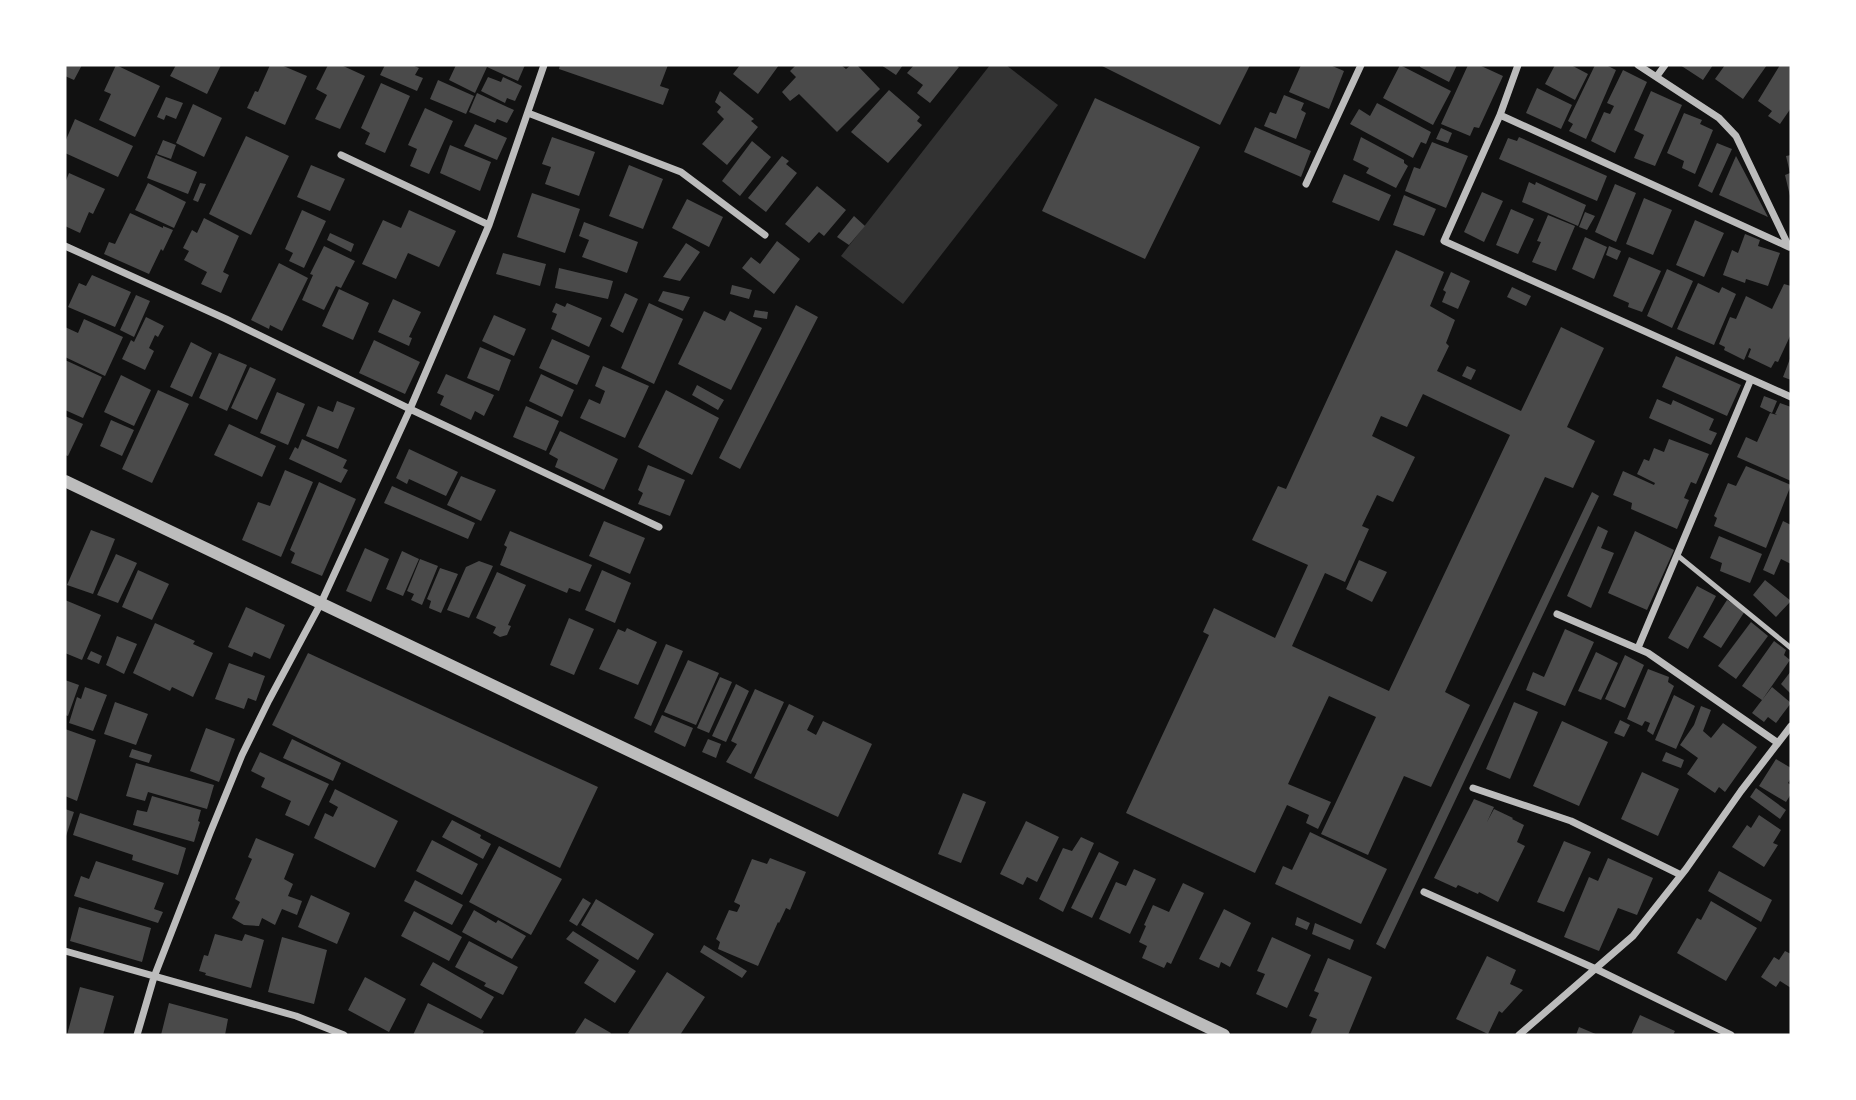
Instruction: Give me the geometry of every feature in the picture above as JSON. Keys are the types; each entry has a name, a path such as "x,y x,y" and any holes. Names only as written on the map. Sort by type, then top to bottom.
{"street":[{"path":"137,1035 154,977 242,755 321,603 410,409 489,225 544,65"},
{"path":"1306,184 1361,65"},
{"path":"1518,65 1500,115 1444,241 1791,397"},
{"path":"1638,65 1719,118 1736,136 1790,249"},
{"path":"1657,76 1665,65"},
{"path":"528,113 681,172 765,235"},
{"path":"1500,115 1790,249"},
{"path":"341,155 489,225"},
{"path":"65,246 226,318 659,527"},
{"path":"1638,649 1751,379"},
{"path":"65,481 1224,1035"},
{"path":"1557,614 1648,653 1778,743"},
{"path":"1519,1035 1633,936 1791,726"},
{"path":"1473,788 1571,821 1681,875"},
{"path":"1423,892 1596,969 1731,1035"},
{"path":"65,951 296,1016 344,1035"}],"lane":[{"path":"1678,555 1791,648"}],"shaded area":[{"path":"990,65 1006,65 1058,105 903,304 841,256"}],"building":[{"path":"65,65 82,65 74,80 65,76"},
{"path":"116,65 160,86 135,137 99,120 111,94 104,91"},
{"path":"176,65 221,65 207,94 170,76"},
{"path":"270,65 281,65 307,76 285,125 247,108 255,91 258,92"},
{"path":"328,65 341,65 365,76 340,129 315,119 327,95 316,89"},
{"path":"385,65 412,65 419,68 415,75 423,78 417,91 380,75"},
{"path":"456,65 525,65 518,81 487,67 475,93 449,80"},
{"path":"560,65 668,65 660,86 669,89 663,105 559,69"},
{"path":"740,65 779,65 758,94 733,74"},
{"path":"796,65 841,65 846,69 857,65 880,89 837,132 799,94 790,101 782,92 796,77 790,71"},
{"path":"881,65 903,65 896,75"},
{"path":"914,65 959,67 930,103 917,93 923,85 907,73"},
{"path":"1100,65 1250,65 1220,125"},
{"path":"1301,65 1330,65 1344,71 1329,109 1289,92"},
{"path":"1400,65 1451,91 1433,125 1383,98"},
{"path":"1420,65 1457,65 1449,82"},
{"path":"1468,65 1479,65 1503,76 1479,128 1474,127 1470,136 1441,124"},
{"path":"1555,65 1571,65 1588,74 1575,100 1545,84"},
{"path":"1595,65 1606,65 1616,70 1586,139 1569,131 1573,124 1568,121"},
{"path":"1680,65 1713,65 1703,80"},
{"path":"1725,65 1767,65 1743,99 1715,79"},
{"path":"1780,65 1791,65 1791,108 1780,124 1768,116 1772,111 1758,101"},
{"path":"1623,70 1647,82 1615,153 1591,141 1604,112 1610,114 1614,106 1607,103"},
{"path":"488,77 501,82 503,77 522,86 515,101 507,98 505,103 481,91"},
{"path":"438,80 474,96 466,114 430,99"},
{"path":"381,83 410,96 385,153 365,144 370,133 361,128"},
{"path":"1537,88 1572,105 1561,129 1526,113"},
{"path":"889,90 920,117 917,121 922,125 888,163 851,132"},
{"path":"720,91 754,119 751,121 758,127 727,165 702,144 724,119 717,112 721,107 715,102"},
{"path":"1651,91 1682,105 1655,166 1634,158 1644,135 1634,130"},
{"path":"477,93 514,110 507,123 497,119 495,123 469,112"},
{"path":"1284,95 1304,103 1301,110 1306,113 1296,139 1264,126 1270,112 1276,114"},
{"path":"166,97 183,103 176,119 166,115 164,120 157,117"},
{"path":"1095,98 1200,147 1145,259 1042,211"},
{"path":"1377,103 1431,132 1426,144 1421,142 1413,158 1350,124 1359,109 1370,116"},
{"path":"193,104 222,118 204,157 176,143"},
{"path":"425,108 453,121 429,174 410,166 417,149 408,145"},
{"path":"1684,113 1702,120 1700,124 1713,130 1695,174 1682,168 1684,161 1667,153"},
{"path":"75,119 133,146 118,177 65,153 65,142"},
{"path":"475,124 507,138 497,160 464,146"},
{"path":"1255,127 1311,151 1301,177 1244,152"},
{"path":"1441,128 1452,133 1448,143 1436,139"},
{"path":"246,136 289,156 251,235 209,214"},
{"path":"552,137 595,152 579,196 545,184 551,167 542,164"},
{"path":"1361,137 1404,160 1408,166 1396,188 1366,173 1369,168 1353,160"},
{"path":"1519,137 1607,176 1597,201 1499,159 1508,138 1517,141"},
{"path":"163,140 176,145 171,159 157,154"},
{"path":"752,141 771,157 740,196 722,181"},
{"path":"1432,142 1468,156 1446,208 1405,191 1414,167 1420,169"},
{"path":"1717,143 1732,149 1712,193 1698,186"},
{"path":"450,145 491,162 480,191 440,173"},
{"path":"156,155 197,172 188,194 147,178"},
{"path":"1791,155 1790,196 1785,175 1790,173 1786,156"},
{"path":"782,156 789,161 786,164 797,173 766,212 748,198"},
{"path":"1736,156 1768,217 1719,195"},
{"path":"311,165 345,179 330,211 297,197"},
{"path":"629,165 663,179 643,229 609,216"},
{"path":"69,173 105,189 93,214 89,212 80,233 65,226 65,183"},
{"path":"1344,174 1391,195 1379,221 1332,202"},
{"path":"1529,182 1535,185 1536,182 1586,205 1578,226 1522,202"},
{"path":"148,183 186,202 174,228 135,210"},
{"path":"200,183 206,184 198,202 193,200"},
{"path":"1615,184 1636,193 1616,242 1595,232"},
{"path":"817,186 846,210 824,236 819,232 809,243 785,224"},
{"path":"1482,192 1503,201 1484,242 1464,232"},
{"path":"532,193 580,209 565,253 517,237"},
{"path":"1404,195 1436,209 1424,236 1393,225"},
{"path":"1644,198 1672,210 1653,255 1626,244"},
{"path":"687,199 723,217 709,247 672,228"},
{"path":"1511,209 1534,219 1518,254 1496,245"},
{"path":"302,210 326,221 304,268 289,261 293,253 285,249"},
{"path":"409,210 456,231 439,267 408,253 396,279 362,264 383,220 401,228"},
{"path":"1585,212 1595,216 1587,230 1579,227"},
{"path":"130,213 173,230 149,274 104,254 109,242 115,244"},
{"path":"1548,215 1575,226 1556,271 1532,262"},
{"path":"854,216 865,226 849,245 837,237"},
{"path":"204,218 239,236 223,272 229,275 221,293 201,284 207,272 184,260 189,251 183,248 192,230 197,233"},
{"path":"1695,220 1724,233 1704,277 1676,265"},
{"path":"584,222 638,242 627,273 582,257 589,240 579,236"},
{"path":"330,233 354,244 351,252 327,240"},
{"path":"1745,234 1760,240 1758,246 1780,253 1768,286 1746,279 1745,283 1723,275 1732,250 1738,253"},
{"path":"1585,237 1607,247 1594,279 1572,269"},
{"path":"777,241 800,259 774,294 742,268 751,257 760,264"},
{"path":"686,243 700,252 680,281 663,277"},
{"path":"324,246 355,261 341,288 336,286 324,310 302,300 313,275 310,274"},
{"path":"1609,246 1621,251 1617,260 1606,255"},
{"path":"1396,250 1444,272 1430,306 1455,320 1446,343 1449,346 1437,371 1521,411 1561,327 1604,348 1567,427 1595,441 1573,488 1545,477 1445,692 1470,705 1431,787 1404,776 1368,855 1321,834 1376,717 1329,696 1288,784 1331,802 1318,829 1306,823 1309,815 1287,805 1255,873 1126,813 1209,635 1203,632 1214,608 1275,638 1308,565 1252,540 1278,486 1286,489","holes":["1423,394 1510,435 1389,691 1292,646 1325,573 1345,582 1369,529 1362,526 1377,495 1393,502 1415,457 1372,436 1381,416 1407,427"]},
{"path":"503,253 546,264 540,286 496,274"},
{"path":"1629,257 1661,271 1642,312 1628,307 1629,303 1613,296"},
{"path":"279,263 308,278 282,331 270,325 269,329 251,320"},
{"path":"559,268 613,281 608,299 555,288"},
{"path":"1667,269 1693,281 1672,328 1647,316"},
{"path":"1451,272 1470,281 1458,309 1442,302 1446,292 1443,290"},
{"path":"92,275 131,292 115,327 68,307 79,283 86,286"},
{"path":"1698,283 1719,293 1722,287 1736,294 1714,345 1677,329"},
{"path":"1784,284 1791,286 1791,334 1778,362 1775,361 1771,368 1748,357 1749,348 1744,360 1724,350 1725,347 1719,344 1730,317 1736,319 1746,296 1772,309"},
{"path":"732,285 752,290 749,299 730,294"},
{"path":"1512,287 1531,296 1526,306 1507,297"},
{"path":"339,289 369,303 353,340 322,326"},
{"path":"663,291 690,297 683,311 658,301"},
{"path":"625,293 638,299 623,333 610,326"},
{"path":"136,295 150,301 134,337 120,330"},
{"path":"393,299 421,312 409,337 412,338 409,346 378,332"},
{"path":"556,303 565,307 567,303 602,318 589,347 551,329 557,314 552,312"},
{"path":"649,303 683,319 654,384 621,368"},
{"path":"796,305 818,317 740,469 719,458"},
{"path":"755,310 768,312 767,319 753,317"},
{"path":"704,311 725,321 730,311 762,328 731,390 678,364"},
{"path":"494,315 526,329 514,356 482,341"},
{"path":"146,317 164,326 158,337 155,335 149,348 154,351 145,370 122,359"},
{"path":"84,319 123,337 105,376 65,357 65,327 78,333"},
{"path":"552,339 590,356 577,385 539,368"},
{"path":"374,340 420,362 405,394 359,373"},
{"path":"191,342 212,353 192,397 170,387"},
{"path":"480,347 511,360 499,391 467,378"},
{"path":"219,353 247,365 227,411 199,398"},
{"path":"1676,356 1741,385 1727,416 1662,387"},
{"path":"1791,356 1791,380 1783,377"},
{"path":"65,360 102,377 83,418 65,410"},
{"path":"603,366 649,386 625,438 580,418 589,399 600,404 605,391 595,386"},
{"path":"1467,366 1476,370 1471,380 1462,376"},
{"path":"250,367 276,379 257,420 231,408"},
{"path":"446,374 494,395 484,416 475,411 471,420 440,405 444,396 437,393"},
{"path":"541,374 574,390 562,417 529,401"},
{"path":"121,375 151,390 134,426 104,412"},
{"path":"697,385 724,400 718,410 692,395"},
{"path":"158,390 189,404 152,483 122,469"},
{"path":"666,390 719,418 692,475 638,447"},
{"path":"277,392 305,404 288,445 260,433"},
{"path":"1764,396 1777,401 1772,413 1760,407"},
{"path":"1657,399 1671,405 1673,400 1714,419 1709,430 1717,433 1711,445 1649,418"},
{"path":"337,401 355,408 338,449 306,436 318,406 333,412"},
{"path":"1780,403 1791,407 1791,481 1737,457 1746,437 1757,442 1770,413 1777,415 1775,414"},
{"path":"526,406 559,421 546,451 513,437"},
{"path":"65,416 83,424 68,456 65,455"},
{"path":"111,420 134,430 122,456 100,446"},
{"path":"229,424 276,446 262,477 214,455"},
{"path":"560,431 618,459 604,490 555,467 558,459 549,454"},
{"path":"302,439 347,460 343,468 348,470 341,483 289,459"},
{"path":"1669,439 1709,454 1696,484 1691,482 1684,498 1689,500 1677,529 1631,509 1632,503 1613,495 1623,471 1654,485 1655,483 1637,474 1644,459 1649,461 1654,448 1664,452"},
{"path":"409,449 458,472 446,496 409,479 407,484 396,478"},
{"path":"648,465 685,480 670,516 638,504 643,493 638,490"},
{"path":"1746,466 1791,485 1766,548 1714,526 1717,518 1714,516 1728,483 1736,486"},
{"path":"285,470 313,482 281,557 242,540 258,502 270,506"},
{"path":"461,476 496,490 481,521 447,505"},
{"path":"319,482 356,499 322,576 291,563 295,553 290,550"},
{"path":"392,486 475,523 468,539 384,503"},
{"path":"1592,492 1599,496 1385,949 1376,944"},
{"path":"604,521 645,538 630,574 589,556"},
{"path":"1783,521 1791,525 1791,564 1781,559 1774,575 1763,570"},
{"path":"1598,526 1608,531 1601,548 1614,553 1591,608 1567,596"},
{"path":"91,530 115,539 93,594 67,585"},
{"path":"510,531 592,565 580,592 569,588 567,593 500,565"},
{"path":"1635,531 1674,550 1647,610 1608,593"},
{"path":"1719,536 1762,554 1750,583 1720,571 1722,563 1710,558"},
{"path":"365,548 389,559 371,602 346,591"},
{"path":"402,551 419,559 403,596 386,589"},
{"path":"116,554 137,563 118,603 97,595"},
{"path":"420,559 438,566 422,605 411,600 414,594 407,591"},
{"path":"1359,560 1387,572 1372,602 1346,589"},
{"path":"479,561 493,566 469,618 447,610 466,567"},
{"path":"440,568 458,574 441,613 429,608 431,601 427,599"},
{"path":"138,570 169,584 152,620 122,607"},
{"path":"602,570 631,583 615,623 585,610"},
{"path":"497,572 526,585 508,625 511,626 507,635 500,637 493,633 496,627 476,618"},
{"path":"1765,580 1791,601 1776,617 1753,595"},
{"path":"1697,586 1716,596 1688,649 1668,638"},
{"path":"65,600 101,615 82,660 65,653"},
{"path":"1727,600 1745,611 1721,648 1703,637"},
{"path":"246,607 285,625 270,659 254,652 252,657 228,647"},
{"path":"569,618 594,629 574,675 550,665"},
{"path":"1751,622 1768,636 1736,679 1718,666"},
{"path":"155,623 195,641 193,644 213,653 193,697 172,687 170,691 133,673"},
{"path":"627,628 657,642 638,685 599,669 618,629 625,632"},
{"path":"1565,629 1594,642 1565,706 1526,690 1533,672 1544,677"},
{"path":"117,636 137,644 124,674 106,665"},
{"path":"1774,641 1786,650 1784,655 1790,660 1762,700 1742,686"},
{"path":"666,644 683,651 651,726 634,718"},
{"path":"91,651 102,656 99,664 87,659"},
{"path":"1596,652 1618,663 1601,700 1578,691"},
{"path":"308,653 598,787 560,868 272,725"},
{"path":"1625,655 1644,665 1625,708 1605,699"},
{"path":"688,660 719,673 696,725 664,712"},
{"path":"229,663 265,676 256,701 248,698 244,709 215,699"},
{"path":"1648,669 1669,677 1668,682 1674,686 1653,735 1647,731 1650,723 1645,721 1642,726 1627,719"},
{"path":"1791,671 1791,694 1781,684"},
{"path":"720,677 732,682 709,733 697,728"},
{"path":"65,680 79,685 68,716 65,715"},
{"path":"736,684 749,691 726,742 712,736"},
{"path":"85,687 107,695 93,731 69,723 77,697 81,699"},
{"path":"1772,687 1791,703 1776,723 1768,717 1764,722 1752,713"},
{"path":"755,689 784,702 751,774 726,762 737,744 731,741"},
{"path":"1674,695 1695,706 1676,749 1655,740"},
{"path":"115,702 148,714 136,745 104,734"},
{"path":"1514,702 1538,712 1510,779 1486,769"},
{"path":"789,704 814,716 807,730 816,735 823,721 872,744 838,817 754,778"},
{"path":"1701,706 1711,710 1703,731 1711,738 1723,723 1757,747 1725,792 1719,787 1715,793 1687,774 1698,758 1680,745 1694,725"},
{"path":"662,715 693,728 685,747 654,732"},
{"path":"1620,720 1630,725 1624,737 1614,733"},
{"path":"1562,721 1608,742 1579,806 1533,786"},
{"path":"206,728 235,739 219,782 190,771"},
{"path":"65,729 96,740 77,801 65,796"},
{"path":"292,739 341,763 333,781 283,758"},
{"path":"708,739 721,744 716,758 702,752"},
{"path":"132,749 152,755 149,763 129,757"},
{"path":"260,752 329,784 309,826 285,815 291,801 261,787 265,778 251,771"},
{"path":"1666,752 1684,760 1681,768 1662,761"},
{"path":"1776,759 1791,768 1788,783 1791,785 1791,794 1786,802 1759,786"},
{"path":"136,763 214,785 207,809 148,792 145,801 126,796"},
{"path":"1642,772 1679,789 1658,836 1621,819"},
{"path":"1756,788 1786,810 1780,819 1750,797"},
{"path":"335,789 398,821 375,868 314,838 325,813 333,817 338,807 329,802"},
{"path":"963,793 986,802 961,863 938,854"},
{"path":"152,796 201,810 194,842 133,825 137,810 147,812"},
{"path":"1474,799 1494,807 1487,822 1494,809 1524,825 1517,842 1525,846 1498,902 1479,892 1478,894 1458,885 1456,888 1434,878"},
{"path":"65,809 74,812 65,839"},
{"path":"80,813 186,848 178,875 132,860 133,855 73,835"},
{"path":"1759,815 1781,830 1773,843 1778,845 1764,867 1732,847 1747,825 1751,828"},
{"path":"452,820 481,835 480,838 491,844 483,859 442,837"},
{"path":"1026,821 1059,837 1037,882 1027,877 1023,885 1000,874"},
{"path":"1310,832 1387,869 1361,924 1275,884 1283,866 1292,870"},
{"path":"1081,837 1094,843 1063,912 1039,899 1063,848 1072,851"},
{"path":"256,838 294,854 284,879 293,884 288,896 302,901 297,915 282,909 275,925 262,918 259,926 244,925 232,918 240,902 235,899 252,859 248,857"},
{"path":"432,840 478,864 462,895 416,871"},
{"path":"1564,841 1591,852 1564,912 1537,902"},
{"path":"499,846 562,879 531,935 469,902"},
{"path":"1099,852 1119,862 1092,918 1071,908"},
{"path":"770,858 806,872 790,910 786,908 778,922 758,966 718,949 720,942 716,939 729,910 737,912 740,906 734,902 752,859 767,864"},
{"path":"1608,858 1653,878 1637,915 1618,908 1599,951 1564,937 1589,877 1598,881"},
{"path":"96,861 164,883 154,909 163,912 158,923 74,896 81,876 89,879"},
{"path":"1134,869 1156,879 1130,934 1099,919 1116,882 1126,886"},
{"path":"1719,871 1772,900 1761,922 1708,891"},
{"path":"415,880 463,905 452,925 404,901"},
{"path":"1183,883 1204,893 1171,964 1167,962 1164,968 1142,958 1147,946 1139,942 1153,905 1169,912"},
{"path":"311,895 350,913 337,944 298,927"},
{"path":"583,898 591,903 577,926 569,921"},
{"path":"596,899 654,934 638,960 581,925"},
{"path":"1711,901 1757,928 1726,981 1677,953 1697,918 1701,920"},
{"path":"79,907 151,928 142,962 70,941"},
{"path":"1224,909 1251,923 1230,967 1221,962 1219,968 1199,959"},
{"path":"474,910 526,936 512,959 462,932"},
{"path":"414,911 462,937 449,961 401,936"},
{"path":"1297,917 1310,923 1307,930 1295,925"},
{"path":"1315,923 1354,940 1350,950 1312,934"},
{"path":"573,931 636,971 615,1003 584,983 599,960 566,939"},
{"path":"215,934 242,941 245,934 264,940 251,988 199,971 204,955 208,956"},
{"path":"282,937 327,950 314,1004 268,992"},
{"path":"1272,937 1311,955 1287,1008 1256,994 1265,974 1257,971"},
{"path":"469,941 518,967 503,995 455,967"},
{"path":"704,945 747,971 742,978 700,952"},
{"path":"1785,951 1791,954 1791,988 1780,981 1776,987 1761,977 1774,957 1779,960"},
{"path":"1487,956 1516,970 1510,984 1523,990 1502,1013 1499,1011 1488,1034 1456,1019"},
{"path":"1328,958 1372,977 1348,1035 1310,1035 1317,1019 1309,1016 1319,993 1314,991"},
{"path":"433,962 494,997 481,1019 420,985"},
{"path":"667,972 705,997 680,1035 628,1033"},
{"path":"365,977 406,999 389,1032 348,1010"},
{"path":"80,987 114,996 103,1035 67,1035"},
{"path":"169,1003 228,1019 225,1035 161,1035"},
{"path":"428,1003 484,1031 482,1035 413,1035"},
{"path":"1640,1015 1675,1031 1673,1035 1631,1035"},
{"path":"585,1018 611,1033 610,1035 574,1035"},
{"path":"1579,1027 1598,1035 1576,1035"}]}
